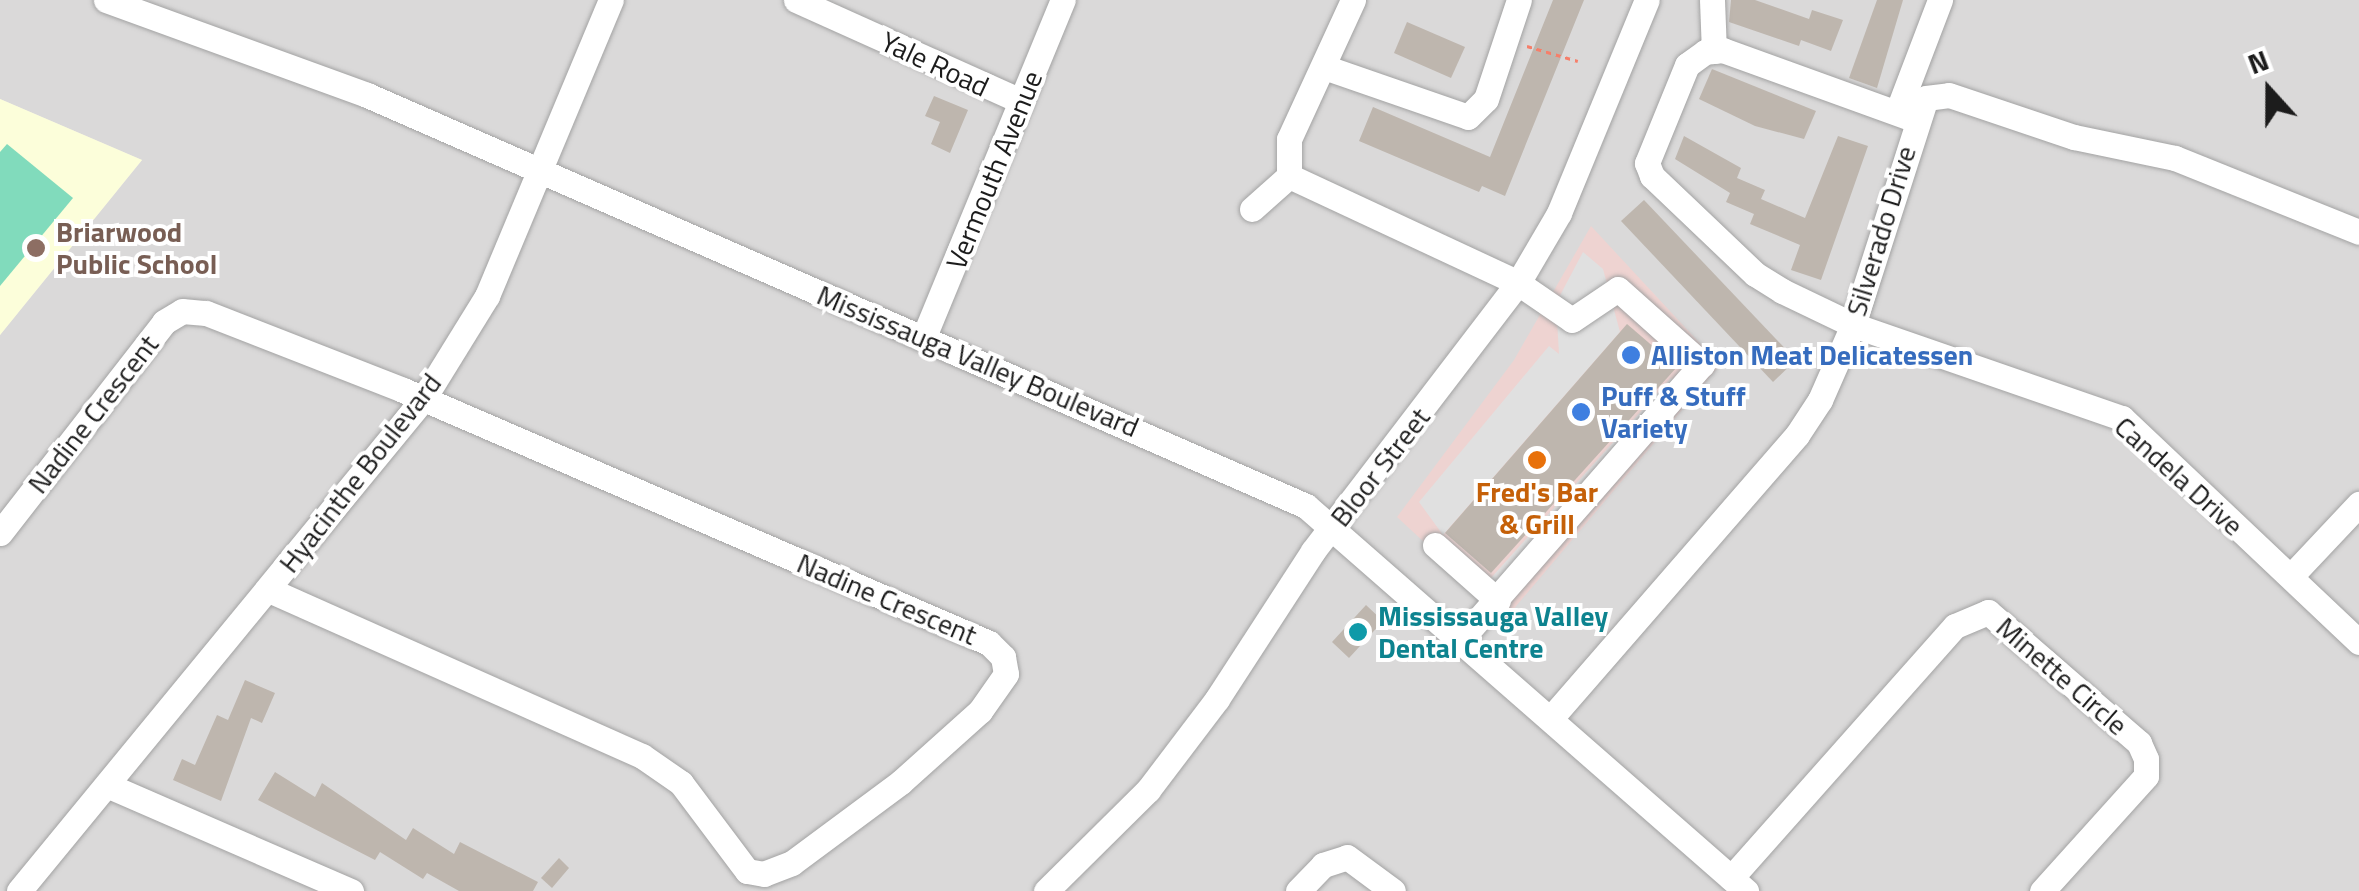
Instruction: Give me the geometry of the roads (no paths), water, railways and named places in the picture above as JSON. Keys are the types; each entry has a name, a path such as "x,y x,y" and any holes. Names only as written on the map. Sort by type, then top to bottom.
{"street":[{"name":"Mississauga Valley Boulevard","path":"106,0 162,8 922,339 1254,478 1332,527 1463,637 1738,884"},
{"name":"Hyacinthe Boulevard","path":"19,891 424,398 487,296 610,0"},
{"name":"Yale Road","path":"796,0 1021,101"},
{"name":"Vermouth Avenue","path":"922,339 1063,0"},
{"path":"1252,209 1289,176 1289,140 1353,0"},
{"path":"1324,67 1468,116 1486,99 1519,0"},
{"name":"Bloor Street","path":"1046,891 1148,790 1218,700 1332,527 1518,283 1559,213 1647,0"},
{"path":"1712,0 1714,51 1907,115 1940,0"},
{"name":"Candela Drive","path":"1714,51 1686,65 1650,146 1652,176 1755,274 1852,324 2122,418 2359,642"},
{"name":"Silverado Drive","path":"1551,718 1797,435 1852,324 1907,115 1926,98 1950,95 2074,137 2175,158 2359,232"},
{"path":"1289,176 1518,283 1572,320 1618,289 1702,364 1463,637"},
{"name":"Nadine Crescent","path":"0,532 164,322 182,311 206,313 424,398 989,643 1003,657 1003,686 901,782 792,862 764,874 747,871 681,782 642,756 269,590"},
{"path":"2292,575 2359,504"},
{"path":"1435,545 1498,601"},
{"name":"Minette Circle","path":"1738,884 1955,626 1988,612 2139,743 2146,759 2146,776 2042,891"},
{"path":"109,786 351,891"},
{"path":"1298,891 1322,865 1347,857 1393,891"}],"place":[{"name":"Briarwood Public School","path":"36,248"},
{"name":"Alliston Meat Delicatessen","path":"1631,355"},
{"name":"Puff & Stuff Variety","path":"1581,412"},
{"name":"Fred's Bar & Grill","path":"1537,460"},
{"name":"Mississauga Valley Dental Centre","path":"1358,632"}]}
